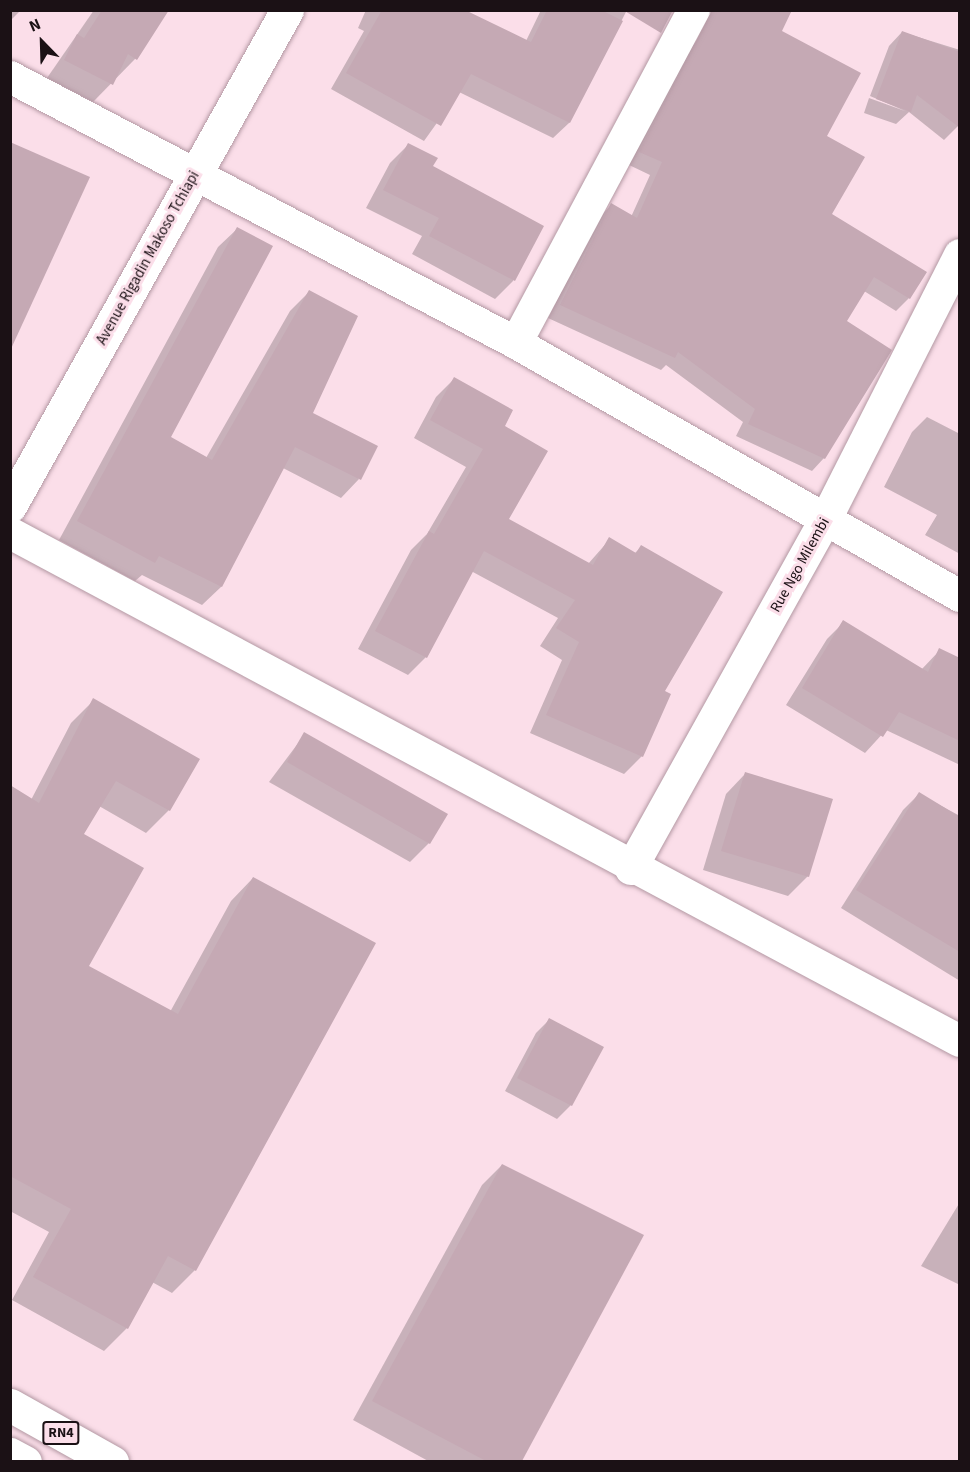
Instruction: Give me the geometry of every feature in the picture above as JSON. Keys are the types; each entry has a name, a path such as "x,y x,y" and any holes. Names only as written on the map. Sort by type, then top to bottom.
{"main road":[{"name":"Avenue Rigadin Makoso Tchiapi","path":"10,506 287,10"},
{"name":"RN4","path":"10,1405 112,1461"},
{"path":"10,1454 25,1461"}],"street":[{"path":"516,343 694,10"},
{"path":"10,76 194,177 516,343 960,596"},
{"name":"Rue Ngo Milembi","path":"631,869 826,519 960,255"},
{"path":"10,533 631,869 960,1041"}],"building":[{"path":"102,10 169,10 137,60 128,54 113,85 64,60 77,34 84,38"},
{"path":"382,10 465,10 531,42 547,10 601,10 623,21 570,123 471,74 441,126 346,73"},
{"path":"623,10 673,10 661,33"},
{"path":"712,10 792,10 782,31 861,73 827,136 865,157 832,214 927,272 910,299 874,277 847,321 892,350 825,459 748,424 755,409 678,352 675,358 560,305 611,203 637,218 662,162 639,152"},
{"path":"902,31 960,52 960,128 917,95 911,112 876,99"},
{"path":"10,142 90,177 10,351"},
{"path":"408,143 438,158 433,166 544,226 515,281 429,236 439,218 383,190"},
{"path":"237,227 273,246 171,437 212,460 309,290 358,316 313,413 378,446 361,480 295,447 222,587 159,556 155,563 77,521"},
{"path":"454,377 513,410 505,426 548,451 509,519 593,565 609,537 636,553 641,545 723,592 665,691 671,694 643,757 546,715 579,642 556,628 575,600 484,551 427,658 375,631 429,531 434,534 483,449 430,420"},
{"path":"843,620 928,672 939,648 960,658 960,741 899,712 883,737 802,688"},
{"path":"93,698 200,759 170,811 116,781 84,834 144,868 89,966 178,1014 253,877 376,943 196,1271 168,1256 128,1329 33,1277 71,1209 10,1176 10,785 39,803"},
{"path":"304,732 448,814 430,844 287,762"},
{"path":"745,772 833,799 809,877 721,851"},
{"path":"919,792 960,817 960,952 856,890"},
{"path":"549,1018 604,1047 572,1106 517,1078"},
{"path":"502,1164 644,1235 522,1461 486,1461 372,1401"}]}
